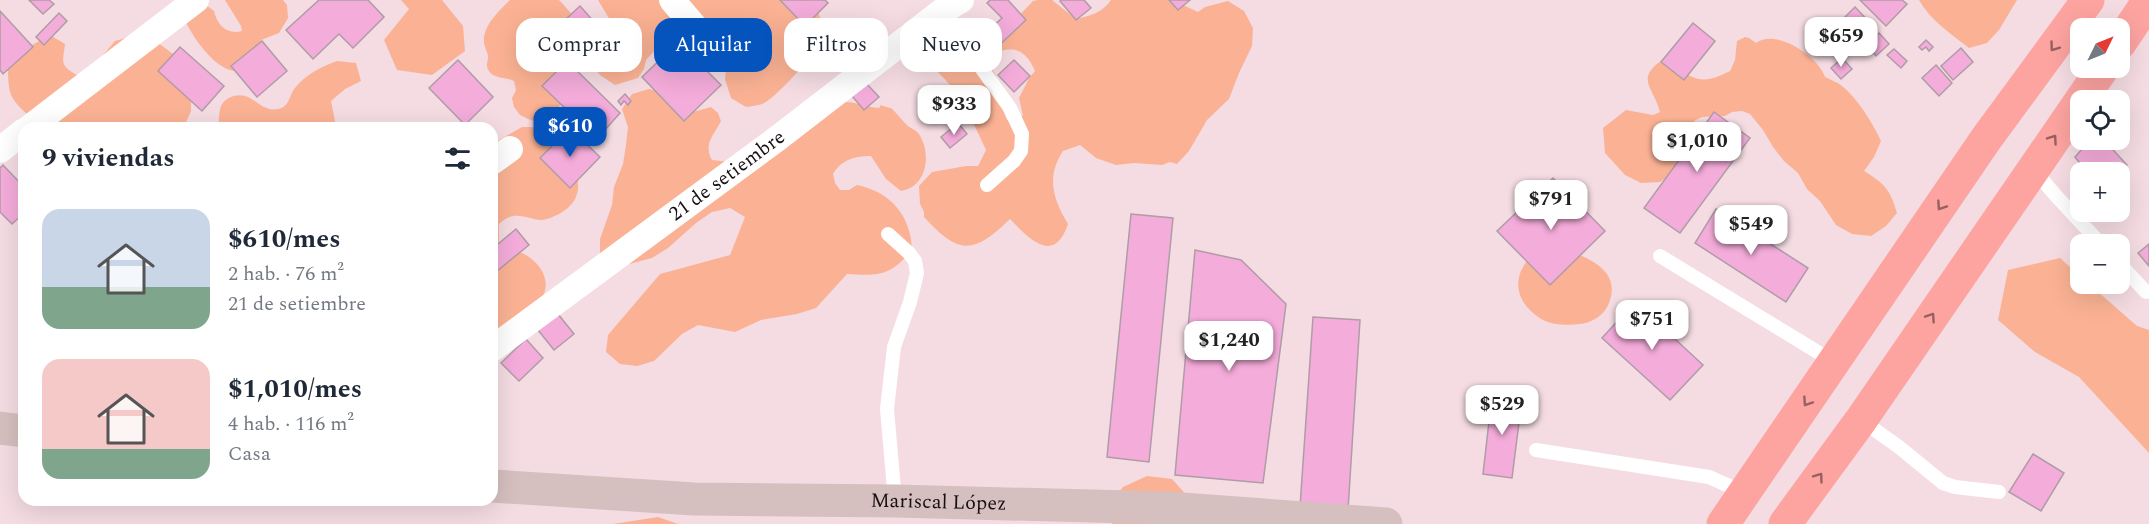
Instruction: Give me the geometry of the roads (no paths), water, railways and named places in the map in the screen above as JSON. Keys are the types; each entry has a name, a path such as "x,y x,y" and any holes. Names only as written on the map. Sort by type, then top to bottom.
{"highway":[{"path":"1723,524 1986,139 2088,0"},
{"path":"2130,28 2149,0"},
{"path":"1785,524 1861,420 2096,78"}],"street":[{"path":"37,122 196,0"},
{"path":"672,0 688,18"},
{"name":"21 de setiembre","path":"498,345 778,138 951,6"},
{"path":"0,150 18,136"},
{"path":"0,428 18,430"},
{"name":"Mariscal López","path":"498,486 694,498 1168,508 1386,524"}],"lane":[{"path":"951,6 1010,108 1022,134 1021,151 1014,161 987,185"},
{"path":"2033,168 2092,234"},
{"path":"888,234 915,261 917,273 910,302 894,347 887,409 895,501"},
{"path":"1660,256 1834,362"},
{"path":"2130,275 2146,292"},
{"path":"1861,420 1943,483 1955,487 2000,492"},
{"path":"1536,450 1709,477 1745,493"}]}
